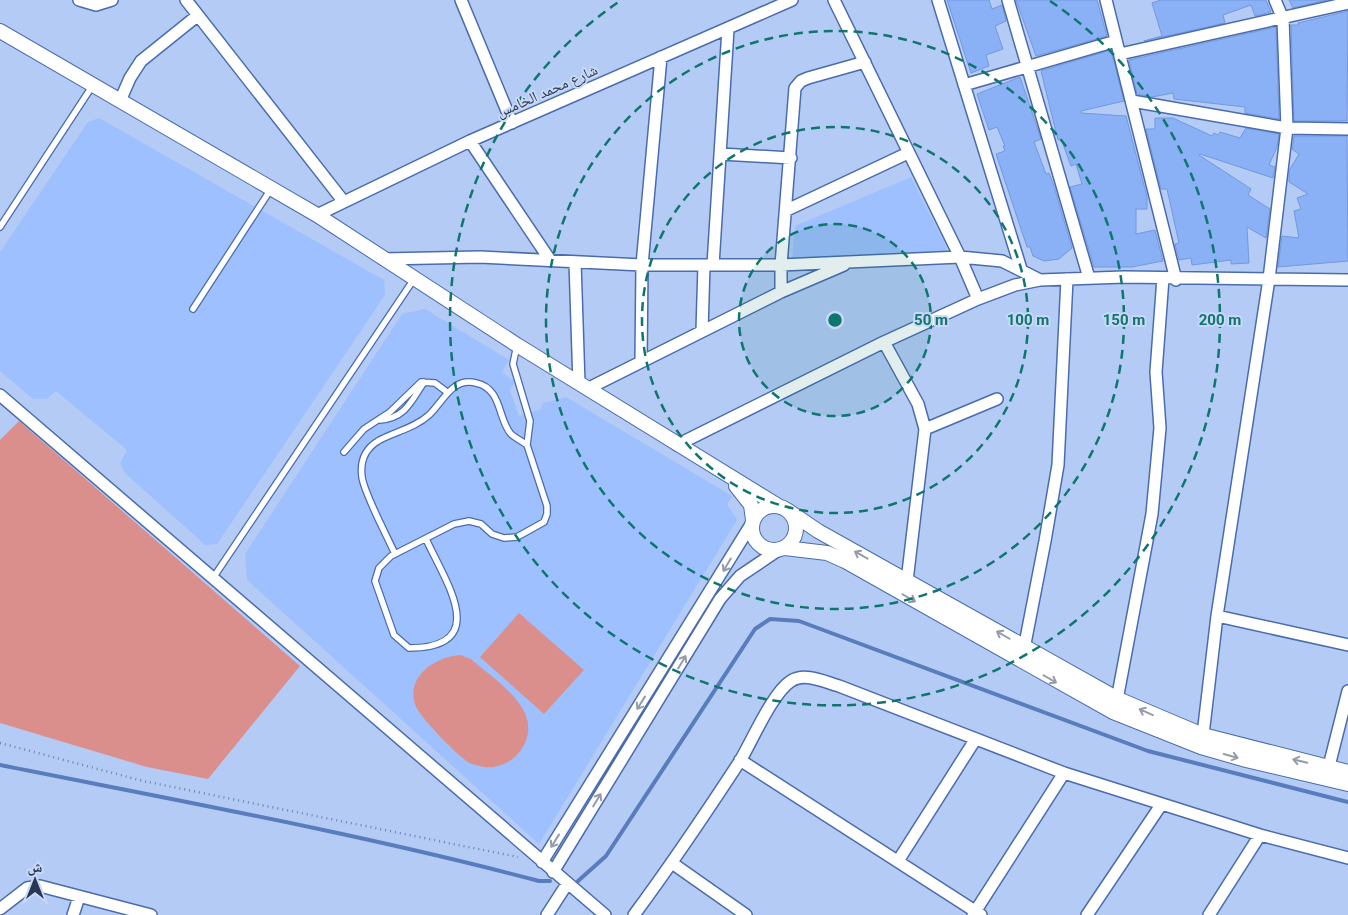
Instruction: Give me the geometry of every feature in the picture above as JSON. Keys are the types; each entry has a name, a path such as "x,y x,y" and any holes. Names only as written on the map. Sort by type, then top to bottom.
{"street":[{"path":"79,0 96,5 112,0"},
{"path":"186,0 196,16 344,202"},
{"path":"460,0 512,124"},
{"name":"شارع محمد الخامس","path":"317,215 470,141 792,0"},
{"path":"834,0 960,257 978,299"},
{"path":"938,0 1021,269"},
{"path":"1008,0 1089,278"},
{"path":"1106,0 1176,280"},
{"path":"1202,741 1217,616 1269,279 1287,128 1283,19 1275,0"},
{"path":"1120,54 1348,3"},
{"path":"120,101 130,78 141,62 196,16"},
{"path":"702,332 721,154 728,29"},
{"path":"0,31 317,215 583,387 727,476 784,508 818,531 1118,699 1202,741"},
{"path":"964,85 1116,41"},
{"path":"641,361 642,265 661,57"},
{"path":"782,292 781,265 791,158 792,96 797,84 808,78 865,62"},
{"path":"1132,101 1287,128 1348,129"},
{"path":"470,141 550,260"},
{"path":"787,210 908,153"},
{"path":"721,154 791,158"},
{"path":"383,259 480,257 642,265 781,265 960,257 1002,261 1040,280"},
{"path":"576,262 583,387"},
{"path":"583,387 702,332 782,292 850,263"},
{"path":"677,445 884,342 978,299 1015,285 1040,280 1089,278 1348,280"},
{"path":"1113,712 1118,699 1152,514 1160,428 1156,372 1163,278"},
{"path":"1020,662 1025,648 1058,465 1067,279"},
{"path":"884,342 918,404 926,429 906,581"},
{"path":"0,395 605,915"},
{"path":"926,429 997,399"},
{"path":"727,476 747,498 752,522 751,530 757,544 763,548 827,553 845,561 1020,662 1113,712 1202,741 1327,774 1348,784"},
{"path":"542,862 752,522 761,510 774,506 784,508 792,515 796,530 791,544 740,576 720,599 553,872"},
{"path":"1217,616 1348,645"},
{"path":"634,915 672,864 740,760 778,695 791,681 802,678 819,680 839,686 974,740 1064,773 1161,805 1260,835 1348,858"},
{"path":"1327,774 1348,691"},
{"path":"898,861 974,740"},
{"path":"740,760 898,861 976,914 1064,773"},
{"path":"1327,774 1348,772"},
{"path":"1087,915 1161,805"},
{"path":"1224,915 1211,913 1260,835"},
{"path":"672,864 746,915"},
{"path":"547,915 567,884"},
{"path":"0,909 13,898 34,886 151,915"},
{"path":"72,915 79,897"}],"lane":[{"path":"0,227 93,85"},
{"path":"193,309 271,189"},
{"path":"213,578 414,279"},
{"path":"426,539 458,610 458,626 452,636 435,646 409,648 394,635 375,581 378,568 394,554 454,524 469,521 481,524 492,534 504,538 517,537 544,522 548,514 527,445 530,421 513,364 517,345"},
{"path":"344,452 364,429 390,412 413,388 424,382 435,383 448,392"},
{"path":"378,420 389,419 404,413 424,382"},
{"path":"394,554 362,478 362,463 370,447 425,419 456,385 468,382 477,382 489,390 500,404 510,433 527,445"}],"path":[{"path":"0,743 144,780 542,862"}],"shaded area":[{"path":"99,118 384,280 385,295 217,544 205,545 125,473 120,463 127,450 56,391 47,399 33,399 0,371 0,252 88,122"},
{"path":"911,177 947,248 943,256 792,259 795,226"},
{"path":"425,309 509,360 502,372 515,382 510,390 519,416 541,409 543,403 566,397 732,496 727,504 737,520 539,844 247,580 245,554 402,314"},
{"path":"19,421 300,666 208,779 147,767 0,723 0,440"},
{"path":"519,613 584,670 544,714 480,657"},
{"path":"460,655 471,659 503,686 522,707 527,719 528,732 522,749 516,756 504,764 488,767 477,766 468,762 440,736 416,707 413,696 414,686 418,678 432,664"}],"building":[{"path":"947,0 989,0 992,9 1002,5 1006,21 995,26 1003,49 986,55 989,66 971,73"},
{"path":"1016,0 1097,0 1107,36 1036,56"},
{"path":"1161,0 1266,0 1271,12 1255,16 1251,5 1223,15 1225,23 1144,41 1162,36 1152,3"},
{"path":"1289,0 1327,0 1293,8"},
{"path":"1348,11 1347,121 1294,121 1291,25 1299,25 1298,23"},
{"path":"1276,27 1279,119 1245,113 1245,107 1174,99 1173,93 1152,97 1137,94 1129,60"},
{"path":"1111,50 1124,101 1081,111 1081,113 1126,116 1147,197 1147,209 1136,209 1136,234 1155,230 1163,261 1132,267 1094,267 1070,187 1082,184 1076,164 1071,166 1061,139 1058,140 1041,71"},
{"path":"1020,77 1041,139 1034,142 1046,174 1049,173 1053,183 1072,248 1059,259 1044,261 1033,256 1030,247 1027,247 996,154 1005,151 1003,146 1005,146 997,127 989,130 977,94"},
{"path":"1155,118 1173,118 1212,136 1214,133 1218,135 1220,132 1240,138 1246,128 1279,134 1277,147 1269,165 1275,167 1273,178 1199,155 1251,189 1248,195 1270,209 1266,238 1247,227 1249,263 1231,264 1231,260 1192,265 1191,258 1179,260 1175,244 1179,243 1167,189 1161,189 1146,129 1155,129"},
{"path":"1294,136 1347,136 1348,261 1278,267 1282,236 1299,238 1294,211 1301,209 1297,198 1308,194 1289,182 1289,171 1299,154 1292,149"}],"waterway":[{"path":"578,881 606,856 755,629 770,619 799,621 1148,751 1348,802"},
{"path":"0,765 270,819 405,848 539,881 550,881"}]}
